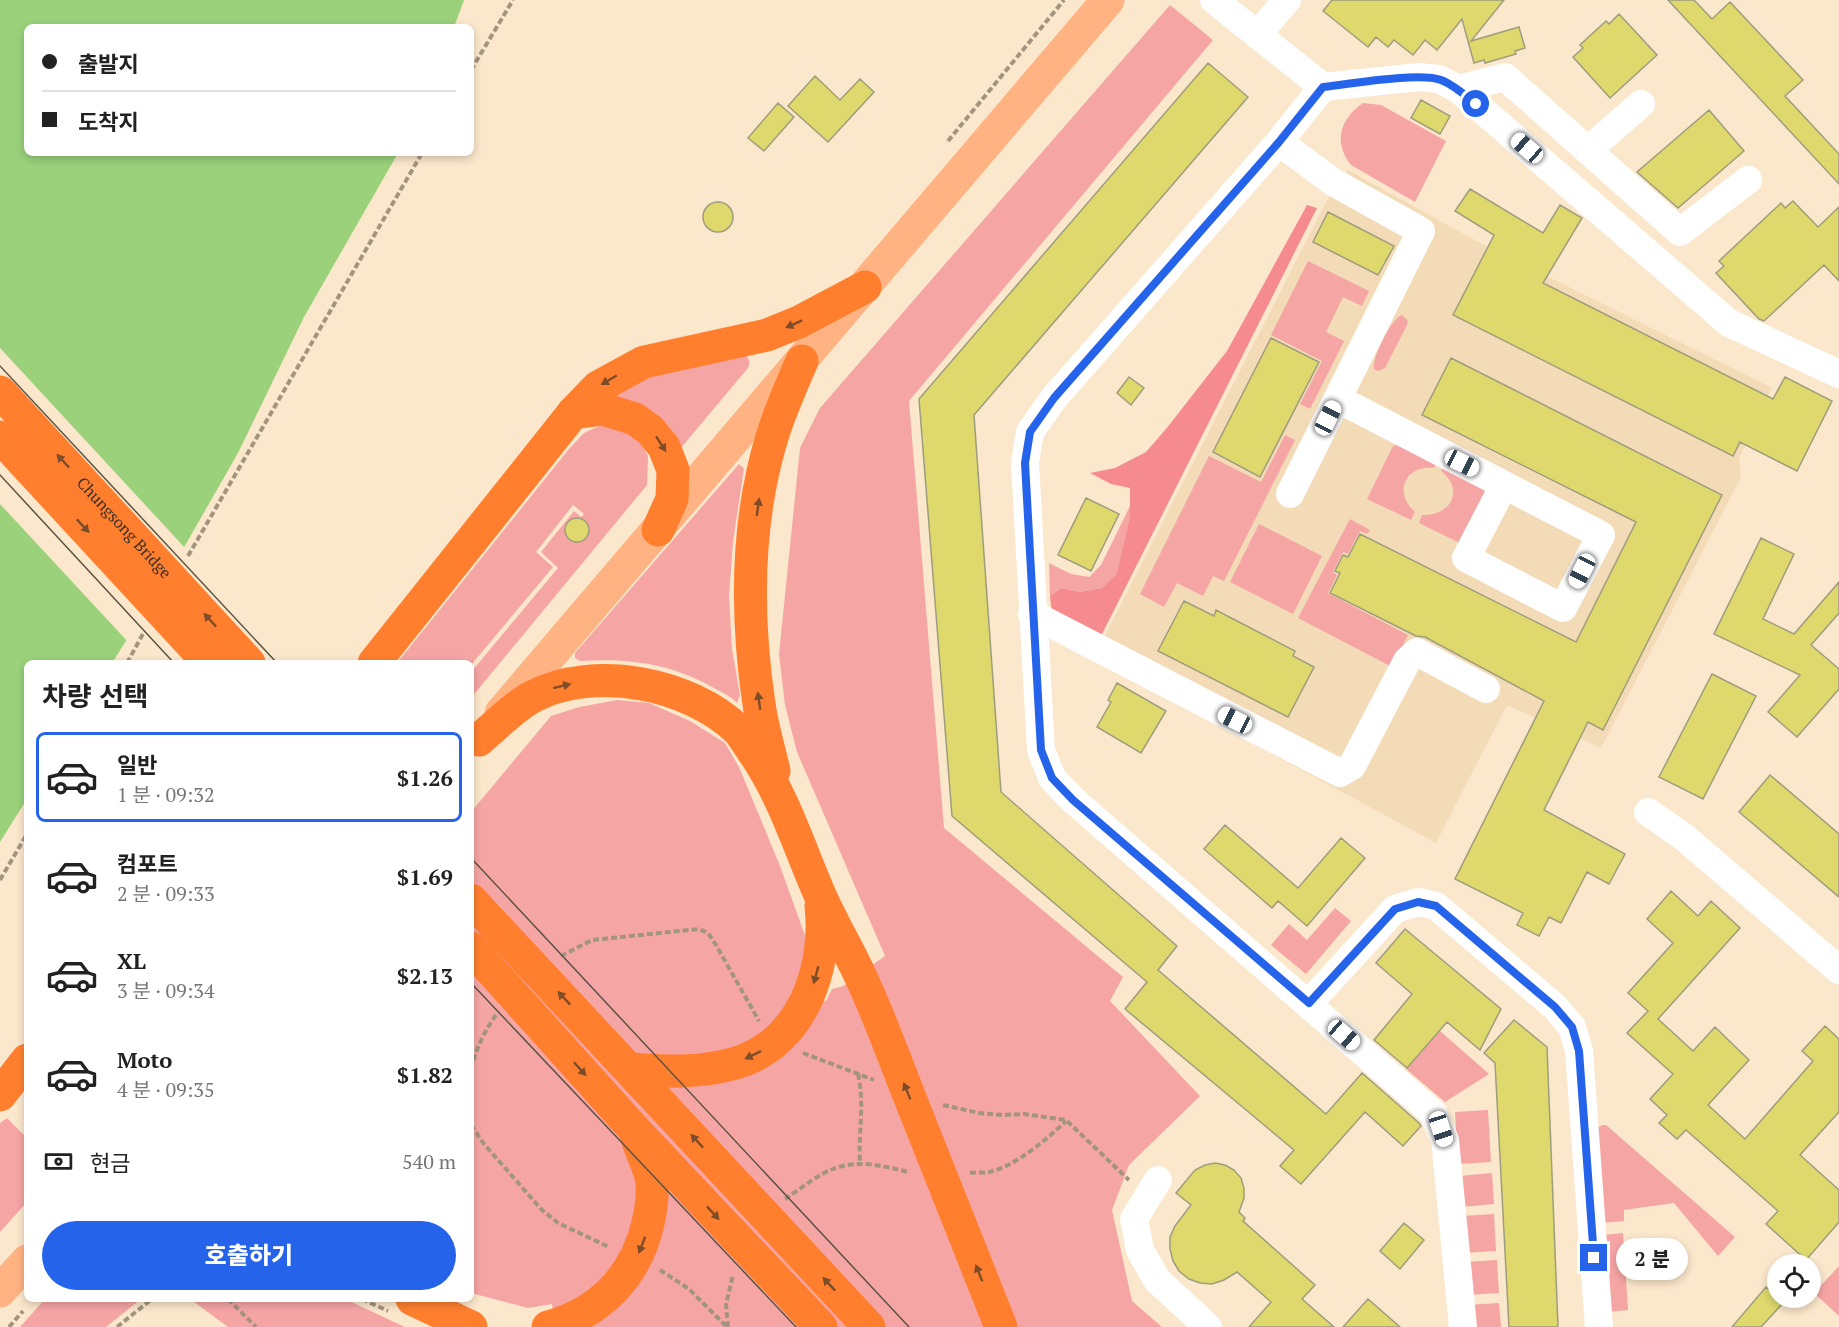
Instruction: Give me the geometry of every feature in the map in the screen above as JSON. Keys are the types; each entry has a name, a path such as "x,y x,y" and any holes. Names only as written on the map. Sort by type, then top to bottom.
{"highway":[{"path":"376,660 573,413 598,387 644,362 767,335 799,322 865,287"},
{"path":"781,799 759,706 752,639 753,542 762,475 772,437 802,361"},
{"name":"Chungsong Bridge","path":"0,392 246,660"},
{"path":"573,413 603,409 635,419 650,430 664,447 673,470 672,499 658,530"},
{"name":"Chungsong Bridge","path":"0,437 206,660"},
{"path":"475,745 532,696 577,682 635,683 665,689 693,700 720,716 739,732 761,763 781,799 820,896 864,984 1001,1327"},
{"path":"630,1069 664,1072 713,1068 738,1062 761,1052 780,1036 797,1017 809,998 823,936 820,896"},
{"path":"474,903 869,1327"},
{"path":"474,951 633,1128 821,1327"},
{"path":"15,1076 24,1098"},
{"path":"562,1322 600,1302 619,1284 635,1261 645,1237 651,1210 652,1182 633,1128"},
{"path":"418,1302 471,1327"}],"main road":[{"path":"475,745 1108,0"},
{"path":"14,1298 24,1270"}],"street":[{"path":"1214,0 1323,87 1419,77 1439,79 1458,89 1729,323 1839,374"},
{"path":"1257,35 1287,0"},
{"path":"1458,89 1505,77 1680,231 1748,180"},
{"path":"1323,87 1279,142 1054,398 1030,432 1025,463 1041,750 1052,778 1073,800 1433,1113 1445,1140 1463,1327"},
{"path":"1588,150 1641,104"},
{"path":"1279,142 1333,182 1421,231 1290,494"},
{"path":"1338,399 1504,485 1600,535 1563,608 1466,558 1504,485"},
{"path":"1032,614 1340,773 1352,766 1407,661 1417,652 1486,689"},
{"path":"1648,812 1685,838 1839,970"},
{"path":"1309,1003 1395,909 1418,902 1436,906 1555,1007 1572,1027 1579,1051 1599,1327"},
{"path":"1158,1180 1134,1219 1140,1250 1157,1280 1208,1327"}],"path":[{"path":"474,65 513,0"},
{"path":"186,560 420,156"},
{"path":"129,660 144,632"},
{"path":"0,880 24,839"},
{"path":"858,1074 862,1094 860,1164"},
{"path":"964,1173 989,1172 1003,1167 1051,1136 1066,1120"},
{"path":"474,1129 542,1210 576,1232 616,1250"},
{"path":"777,1204 833,1169 860,1164 877,1164 916,1174"},
{"path":"656,1268 689,1289 728,1327"},
{"path":"728,1327 726,1304 734,1270"},
{"path":"9,1327 14,1298"},
{"path":"117,1327 148,1302"},
{"path":"231,1302 256,1327"}],"shaded area":[{"path":"0,0 464,0 455,24 24,24 24,156 396,156 304,317 238,453 171,570 114,660 24,660 24,804 0,842"},
{"path":"1170,5 1213,40 909,401 944,828 1123,977 1110,1001 1200,1096 1129,1165 1112,1210 1132,1301 1162,1327 555,1327 552,1304 528,1308 474,1294 474,808 551,716 579,707 617,700 649,703 690,721 725,743 739,767 780,866 807,941 802,973 790,994 826,1001 832,989 843,986 885,956 797,752 785,705 779,654 800,448 820,408"},
{"path":"1363,103 1381,105 1446,141 1415,202 1351,165 1345,156 1341,139 1344,124 1355,109"},
{"path":"1348,170 1482,244 1772,388 1739,459 1741,477 1601,748 1507,705 1436,843 1094,657 1326,202"},
{"path":"1307,205 1317,208 1100,638 1052,613 1050,596 1061,588 1080,592 1102,588 1117,574 1130,517 1130,488 1111,484 1090,473 1115,468 1146,452 1166,429 1227,351"},
{"path":"1308,261 1369,291 1362,306 1343,297 1326,332 1344,341 1310,409 1300,404 1322,361 1271,335"},
{"path":"1402,315 1408,321 1407,325 1385,368 1378,371 1374,369 1374,364 1379,348 1393,323"},
{"path":"744,353 749,360 748,368 680,449 613,394 632,379"},
{"path":"599,426 614,426 627,432 642,445 648,456 647,485 474,694 474,668 558,568 541,552 574,511 581,517 584,514 573,505 536,552 553,567 474,661 399,660 569,449 584,433"},
{"path":"1285,435 1295,440 1224,581 1213,576 1203,596 1177,583 1164,607 1140,594 1209,456 1261,482"},
{"path":"1401,443 1438,460 1434,468 1416,471 1405,481 1405,496 1415,512 1411,520 1367,499 1393,446"},
{"path":"739,464 744,468 733,542 729,596 732,649 740,695 737,703 724,693 695,678 663,667 614,660 580,661 575,658 575,653"},
{"path":"1445,464 1488,486 1462,544 1419,523 1422,515 1441,511 1451,500 1452,486 1441,471"},
{"path":"1130,506 1130,517 1118,574 1102,588 1080,592 1061,588 1050,596 1049,563 1071,574 1089,577 1101,565"},
{"path":"1350,519 1370,530 1367,534 1360,531 1348,554 1343,552 1333,572 1337,575 1328,593 1408,635 1392,667 1298,618"},
{"path":"1259,524 1322,556 1293,614 1230,582"},
{"path":"1335,908 1351,921 1306,974 1271,945 1289,924 1307,940"},
{"path":"1439,1030 1489,1074 1445,1102 1406,1069"},
{"path":"1488,1110 1491,1162 1458,1164 1455,1112"},
{"path":"7,1118 24,1135 24,1205 0,1232 0,1123"},
{"path":"1606,1125 1735,1237 1718,1256 1674,1203 1624,1210 1624,1221 1602,1223 1595,1129"},
{"path":"1492,1173 1494,1204 1461,1207 1459,1176"},
{"path":"1494,1214 1496,1251 1463,1253 1461,1216"},
{"path":"1623,1233 1628,1310 1607,1312 1602,1235"},
{"path":"1497,1260 1499,1293 1466,1295 1464,1262"},
{"path":"1839,1266 1839,1316 1821,1299 1821,1285"},
{"path":"42,1302 137,1302 106,1327 20,1327"},
{"path":"194,1302 351,1302 405,1327 228,1327"},
{"path":"1499,1303 1501,1327 1468,1327 1467,1305"}],"pier":[{"path":"0,348 186,549 129,643 0,504"}],"building":[{"path":"1332,0 1504,0 1471,41 1519,27 1525,48 1515,51 1516,54 1485,63 1484,60 1474,63 1462,19 1437,50 1425,40 1413,55 1394,40 1388,47 1376,37 1368,47 1323,11"},
{"path":"1668,0 1694,0 1712,19 1730,2 1803,80 1785,96 1839,154 1839,184"},
{"path":"1619,14 1657,55 1610,98 1573,57 1583,48 1580,45 1606,21 1609,24"},
{"path":"1208,63 1248,97 974,415 1001,792 1177,946 1158,970 1326,1114 1362,1073 1421,1126 1403,1146 1365,1112 1301,1184 1280,1166 1294,1150 1125,1009 1147,982 952,816 919,399"},
{"path":"815,76 840,100 860,79 874,92 828,142 788,106"},
{"path":"1421,100 1450,116 1440,134 1411,118"},
{"path":"778,103 794,117 764,151 748,138"},
{"path":"1709,110 1744,151 1678,208 1637,172"},
{"path":"1470,189 1543,233 1560,205 1582,218 1543,283 1773,399 1785,377 1832,401 1797,471 1740,442 1733,456 1453,315 1494,235 1455,211"},
{"path":"1793,201 1818,227 1839,207 1839,281 1824,265 1764,321 1759,319 1716,273 1724,266 1719,261 1781,203 1785,208"},
{"path":"718,202 729,206 733,217 729,228 718,232 707,228 703,217 707,206"},
{"path":"1328,212 1394,246 1378,275 1313,242"},
{"path":"1271,338 1319,362 1260,477 1213,452"},
{"path":"1451,358 1722,495 1603,730 1588,722 1544,810 1625,854 1609,884 1587,872 1561,923 1549,917 1539,936 1517,925 1523,913 1455,879 1544,701 1425,637 1416,636 1330,593 1340,573 1335,571 1343,555 1348,557 1360,534 1576,642 1636,522 1422,415"},
{"path":"1129,377 1144,388 1131,405 1117,393"},
{"path":"1086,498 1119,514 1091,571 1058,555"},
{"path":"577,518 586,521 589,530 586,539 577,542 568,539 565,530 568,521"},
{"path":"1761,538 1794,554 1763,619 1794,634 1839,582 1839,613 1811,645 1839,669 1839,689 1797,737 1768,712 1800,675 1714,634"},
{"path":"1184,601 1214,616 1216,610 1295,651 1293,656 1314,667 1288,717 1158,651"},
{"path":"1712,674 1756,696 1703,799 1659,777"},
{"path":"1117,683 1166,711 1141,753 1097,727 1111,702 1108,700"},
{"path":"1770,775 1839,834 1839,897 1739,812"},
{"path":"1225,825 1298,888 1341,838 1365,858 1307,926 1278,901 1272,908 1204,849"},
{"path":"1671,891 1698,916 1711,901 1740,928 1658,1019 1693,1051 1715,1027 1749,1060 1708,1105 1745,1139 1813,1061 1802,1051 1825,1026 1839,1039 1839,1112 1800,1155 1839,1190 1839,1222 1811,1254 1799,1254 1766,1224 1778,1211 1686,1130 1677,1139 1659,1123 1667,1115 1650,1099 1673,1074 1627,1033 1648,1011 1628,993 1673,943 1647,919"},
{"path":"1405,929 1501,1009 1480,1050 1447,1022 1407,1068 1374,1040 1412,994 1376,963"},
{"path":"1514,1020 1547,1047 1558,1327 1509,1327 1495,1063 1484,1053"},
{"path":"1215,1163 1234,1170 1241,1178 1244,1198 1239,1212 1245,1218 1243,1221 1315,1285 1302,1299 1334,1327 1249,1327 1271,1302 1237,1272 1212,1284 1189,1279 1179,1271 1173,1261 1170,1237 1175,1226 1191,1205 1176,1193 1195,1170"},
{"path":"1404,1223 1424,1240 1400,1269 1380,1251"},
{"path":"1767,1288 1767,1308 1778,1308 1761,1327 1732,1327"},
{"path":"1368,1299 1400,1327 1343,1327"}],"tram line":[{"path":"0,366 274,660"},
{"path":"0,475 171,660"},
{"path":"474,861 909,1327"},
{"path":"474,986 796,1327"}],"route":[{"path":"1476,104 1458,89 1439,79 1419,77 1323,87 1279,142 1054,398 1030,432 1025,463 1041,750 1052,778 1073,800 1309,1003 1395,909 1418,902 1436,906 1555,1007 1572,1027 1579,1051 1594,1258"}]}
